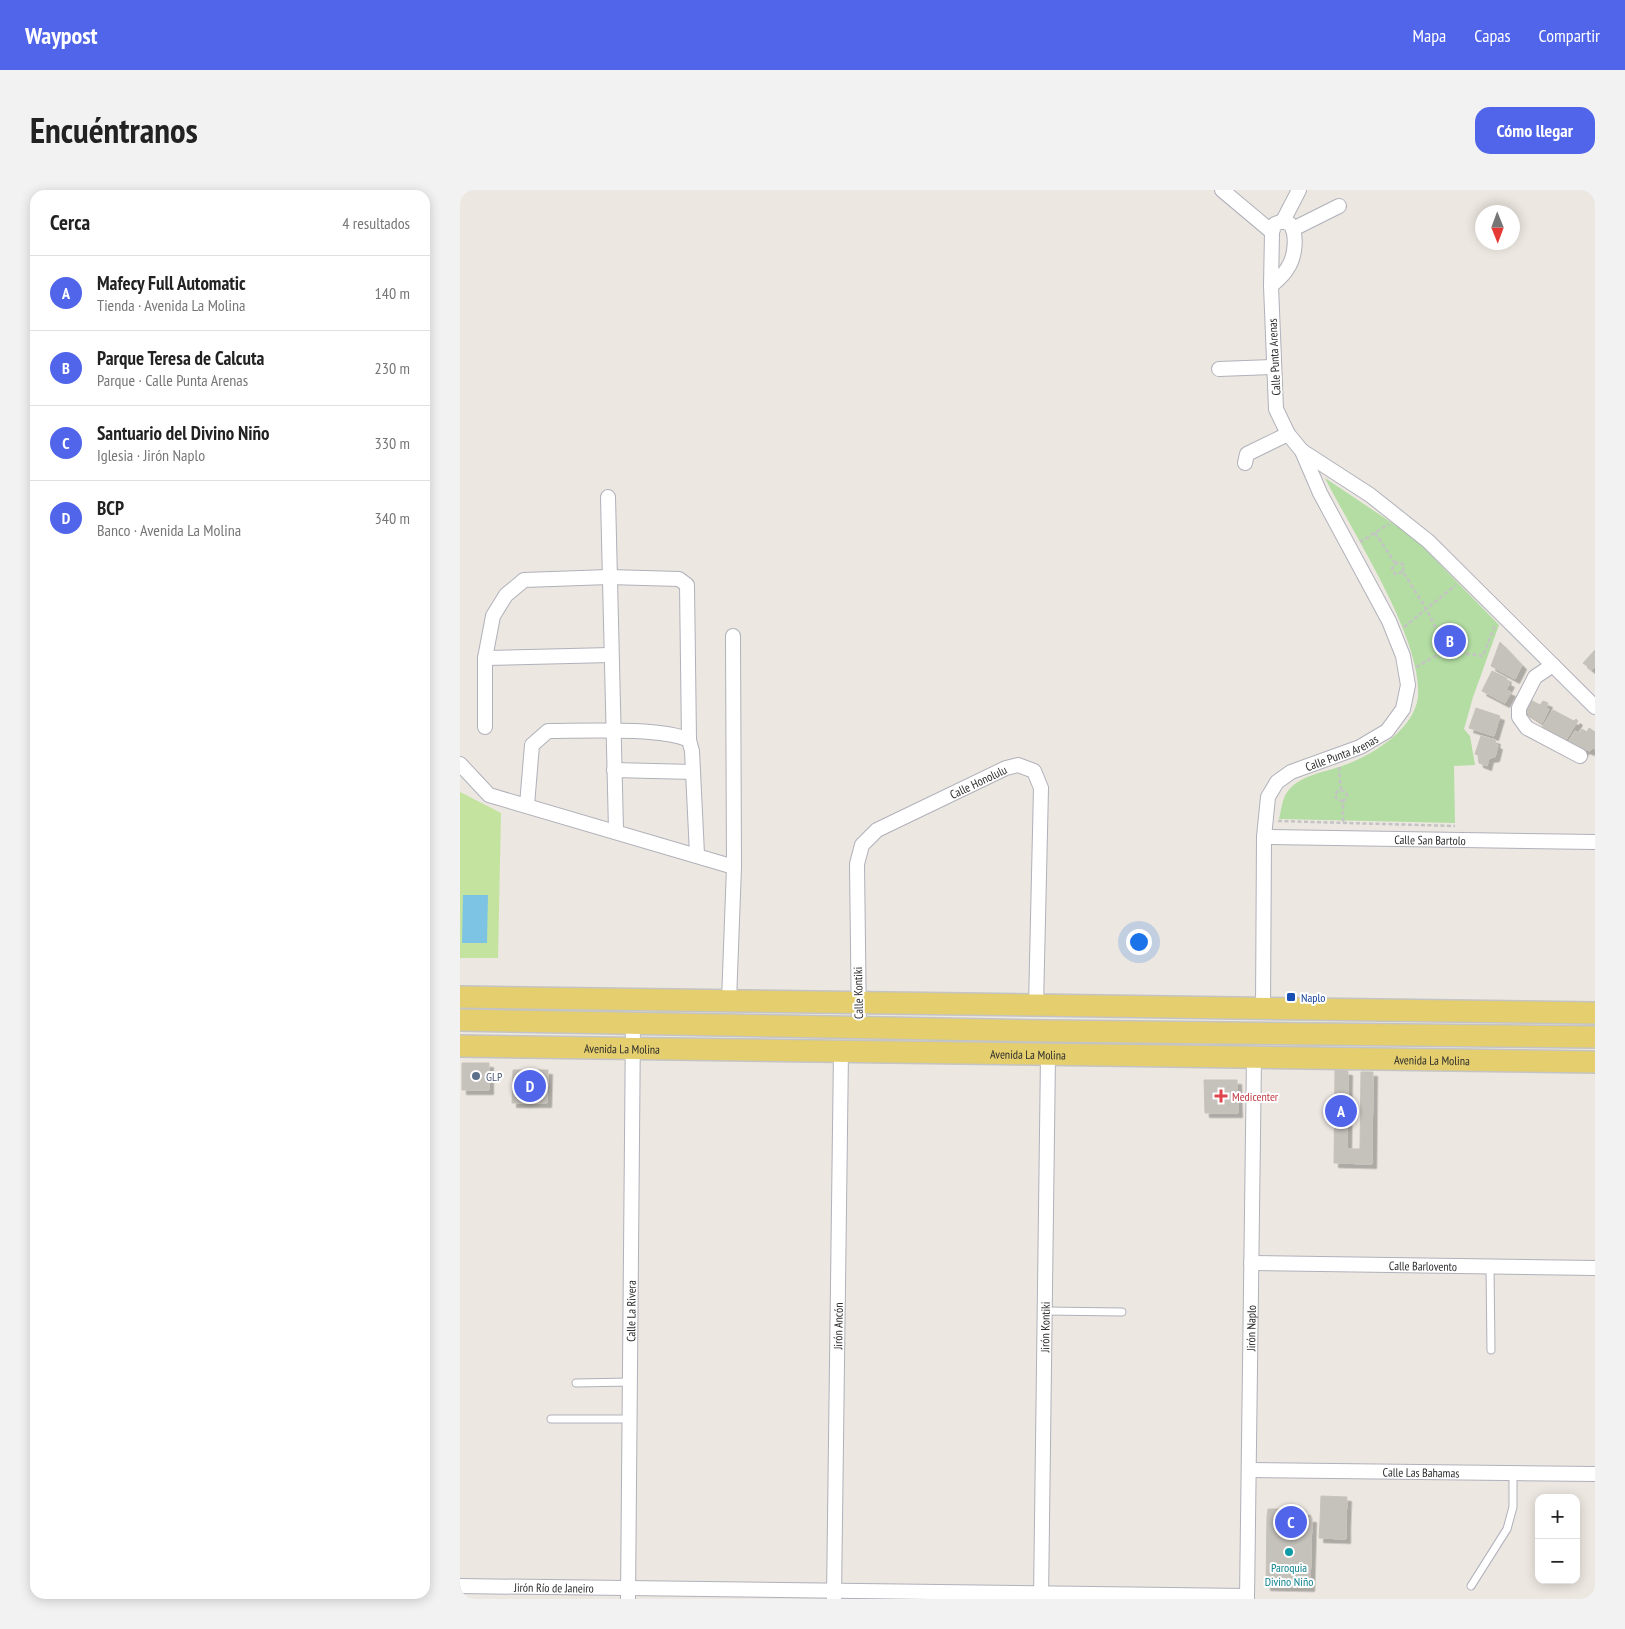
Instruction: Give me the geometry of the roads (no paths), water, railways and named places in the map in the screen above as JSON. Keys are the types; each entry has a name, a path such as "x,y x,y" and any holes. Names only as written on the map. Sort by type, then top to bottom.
{"main road":[{"path":"460,997 858,1004 1037,997 1263,1008 1595,1013"},
{"path":"534,1022 549,998"},
{"name":"Avenida La Molina","path":"460,1020 1595,1036"},
{"name":"Avenida La Molina","path":"460,1046 1595,1062"}],"street":[{"path":"1222,190 1272,232 1276,224 1288,225 1339,206"},
{"path":"1288,225 1299,190"},
{"path":"1270,286 1287,270 1292,259 1295,235 1288,225"},
{"name":"Calle Punta Arenas","path":"1263,1008 1264,837 1266,806 1277,782 1291,772 1360,747 1380,736 1398,717 1407,693 1405,666 1393,629 1320,493 1302,451 1288,434 1276,409 1270,286 1272,232"},
{"path":"1219,369 1274,368"},
{"path":"1245,463 1247,454 1288,434"},
{"name":"Calle Punta Arenas","path":"1302,451 1370,496 1428,541 1595,707"},
{"path":"608,497 612,731 616,830"},
{"path":"485,727 485,658 493,616 506,594 524,580 609,577 679,580 686,586 689,740 692,751 697,854"},
{"path":"729,1001 734,866 733,636"},
{"path":"485,658 611,655"},
{"path":"1553,665 1535,677 1519,708 1519,717 1527,728 1580,756"},
{"path":"527,804 532,745 548,731 612,731 678,735 689,740"},
{"path":"460,764 479,787 489,795 527,804 734,866"},
{"name":"Calle Honolulu","path":"857,959 857,858 866,839 877,830 910,813 1006,768 1024,766 1034,771 1041,788 1037,997"},
{"path":"614,770 693,772"},
{"name":"Calle San Bartolo","path":"1264,837 1595,842"},
{"name":"Calle Kontiki","path":"857,959 859,1027"},
{"name":"Calle La Rivera","path":"628,1594 634,1023"},
{"name":"Jirón Ancón","path":"834,1595 841,1051"},
{"name":"Jirón Kontiki","path":"1041,1596 1048,1055"},
{"name":"Jirón Naplo","path":"1247,1597 1254,1057"},
{"name":"Calle Barlovento","path":"1251,1263 1595,1268"},
{"name":"Calle Las Bahamas","path":"1249,1470 1595,1474"},
{"name":"Jirón Río de Janeiro","path":"460,1586 628,1594 1247,1597"}],"lane":[{"path":"1490,1266 1490,1350"},
{"path":"1045,1311 1122,1312"},
{"path":"576,1383 631,1382"},
{"path":"551,1419 630,1419"},
{"path":"1471,1586 1507,1529 1513,1507 1513,1473"}],"water":[{"path":"463,895 488,895 487,943 462,943"}],"place":[{"name":"Parque Teresa de Calcuta","path":"1450,641"},
{"name":"Naplo","path":"1291,997"},
{"name":"GLP","path":"476,1076"},
{"name":"BCP","path":"530,1086"},
{"name":"Medicenter","path":"1221,1096"},
{"name":"Mafecy Full Automatic","path":"1341,1111"},
{"name":"Santuario del Divino Niño","path":"1291,1522"},
{"name":"Paroquia Divino Niño","path":"1289,1552"}]}
